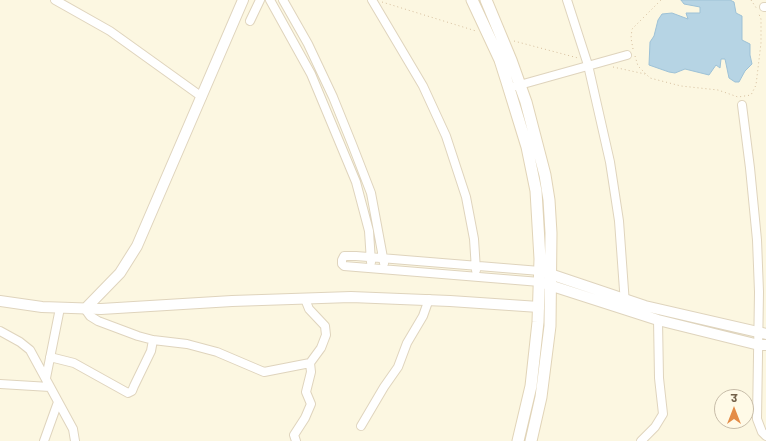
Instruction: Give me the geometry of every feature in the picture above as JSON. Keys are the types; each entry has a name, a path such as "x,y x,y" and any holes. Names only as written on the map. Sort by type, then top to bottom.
{"main road":[{"path":"472,0 515,86 526,102 545,175 552,233 551,286 546,365 531,441"},
{"path":"486,0 502,38 515,86 536,191 540,277 539,307 531,386 518,441"}],"street":[{"path":"55,0 110,31 202,97"},
{"path":"86,309 120,273 137,246 243,0"},
{"path":"250,21 260,0"},
{"path":"270,0 311,74 356,182 369,231 372,269"},
{"path":"283,0 308,44 333,97 371,193 386,270"},
{"path":"372,0 423,86 446,136 466,197 474,239 476,277"},
{"path":"567,0 590,63 615,188 626,299 625,310"},
{"path":"515,86 590,63 626,54"},
{"path":"742,105 757,240 762,334 757,419 762,432 766,436"},
{"path":"762,334 645,306 551,274 540,277 476,277 372,269 342,264 344,256 370,257 475,266 540,277 551,286 625,310 658,320 762,345"},
{"path":"0,301 60,308 86,309 351,297 539,307"},
{"path":"86,309 90,316 98,321 153,340 187,344 217,352 264,372 310,363 321,348 326,330 323,324 309,309 305,299"},
{"path":"361,426 384,387 398,367 407,342 423,316 429,300"},
{"path":"46,378 60,308"},
{"path":"641,441 655,427 663,414 659,378 658,320"},
{"path":"0,331 20,342 30,350 73,429 76,441"},
{"path":"50,357 74,363 128,393 134,386 152,346 153,340"},
{"path":"296,441 294,435 307,414 311,404 306,392 311,372 310,363"},
{"path":"0,384 50,387"},
{"path":"44,441 58,402"}],"path":[{"path":"376,0 489,35"},
{"path":"661,0 632,29 631,46 638,66 650,78 694,88 718,90 738,97 751,95 756,85 761,30 758,11 751,0"},
{"path":"502,38 590,63 646,74"}],"water":[{"path":"681,0 730,0 734,2 736,13 742,16 742,40 750,44 752,64 745,71 739,82 735,82 729,78 725,59 721,59 720,68 716,65 709,75 685,69 675,73 669,72 649,65 650,42 654,36 658,20 662,14 672,13 688,19 686,13 700,13 700,7 684,4"}]}
